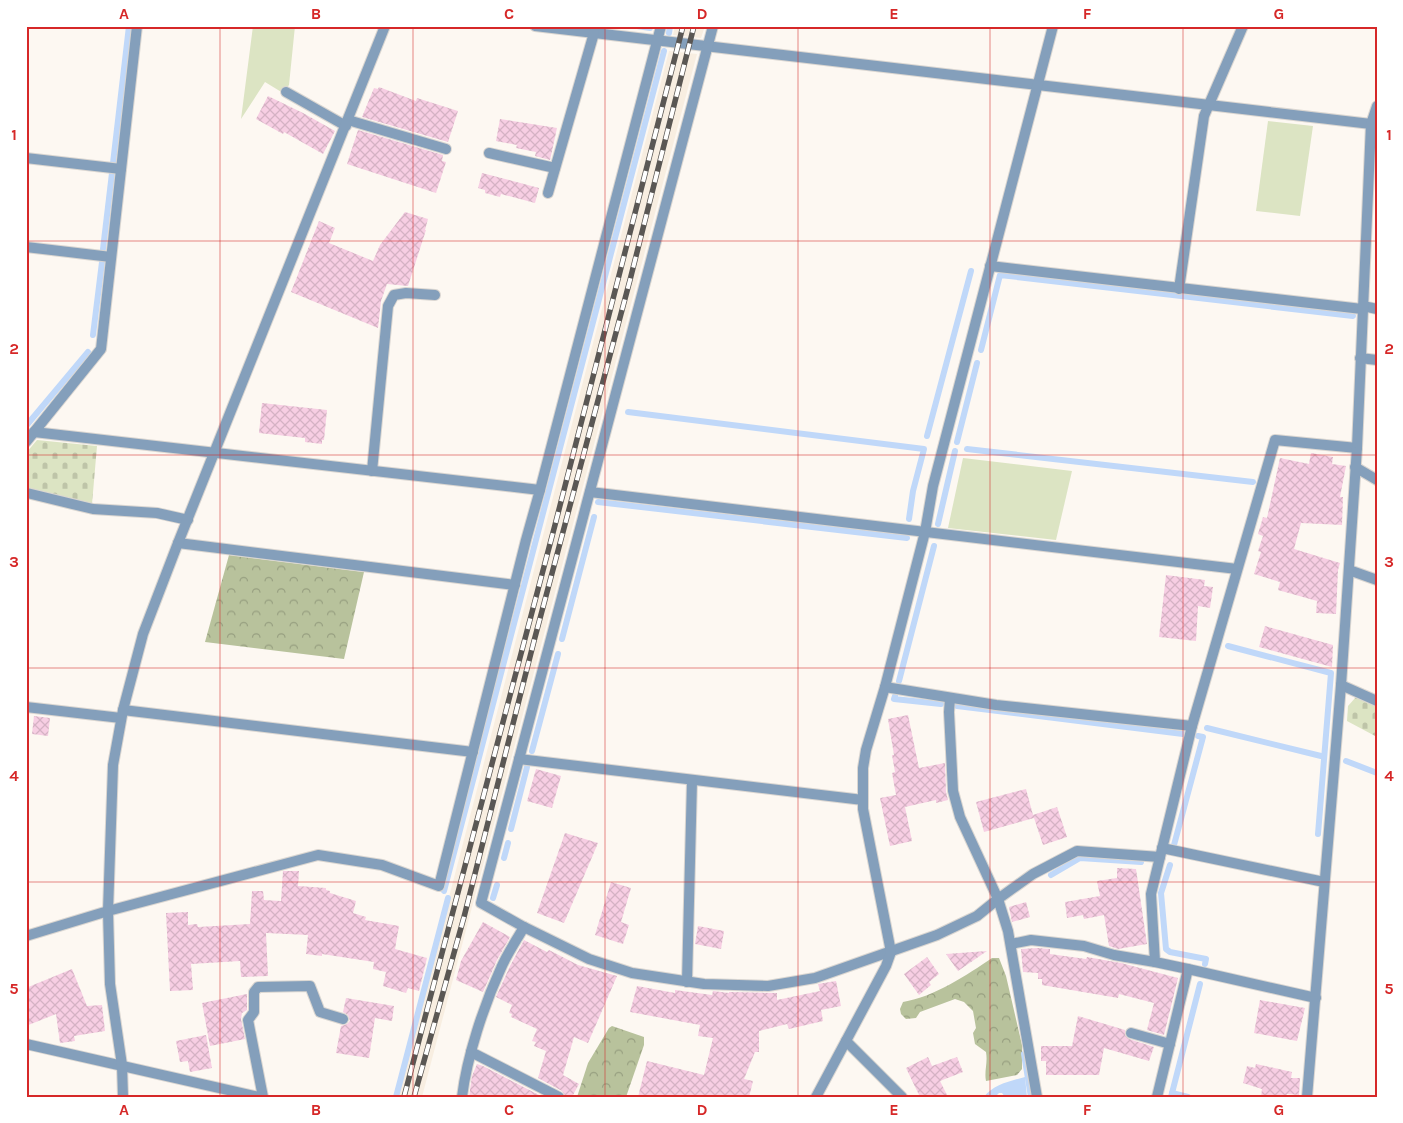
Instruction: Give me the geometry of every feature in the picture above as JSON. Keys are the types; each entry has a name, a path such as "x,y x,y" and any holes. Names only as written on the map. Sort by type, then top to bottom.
{"street":[{"path":"26,442 101,350 137,26"},
{"path":"123,1097 122,1065 110,984 108,911 114,765 122,714 143,634 385,26"},
{"path":"535,26 1371,124"},
{"path":"26,936 108,911 318,855 382,865 440,886 515,585 661,26"},
{"path":"713,26 481,903 524,928 589,958 632,973 687,982 768,986 815,978 937,935 977,916 1033,874 1077,851 1161,852 1324,882"},
{"path":"816,1097 886,966 891,952 863,800 863,768 866,750 885,687 925,532 933,486 1053,26"},
{"path":"1179,289 1204,116 1243,26"},
{"path":"548,193 594,33"},
{"path":"286,92 347,123 446,149"},
{"path":"1307,1097 1342,685 1357,448 1371,124 1377,106"},
{"path":"489,153 555,168"},
{"path":"26,158 121,169"},
{"path":"26,247 111,257"},
{"path":"990,266 1179,289 1377,309"},
{"path":"372,471 388,306 394,294 406,292 435,295"},
{"path":"1360,358 1377,360"},
{"path":"34,432 540,490"},
{"path":"1155,962 1151,894 1192,726 1275,440 1357,448"},
{"path":"1355,467 1377,480"},
{"path":"590,492 1237,569"},
{"path":"27,493 92,509 157,513 188,520"},
{"path":"178,543 515,585"},
{"path":"1348,570 1377,580"},
{"path":"1342,685 1377,701"},
{"path":"885,687 996,705 1192,726"},
{"path":"950,698 953,792 960,817 998,899 1010,944 1038,1097"},
{"path":"26,707 122,714 473,752"},
{"path":"519,759 863,800"},
{"path":"687,982 692,780"},
{"path":"462,1097 472,1052 501,967 524,928"},
{"path":"1010,944 1032,940 1075,945 1316,998"},
{"path":"1157,1097 1188,969"},
{"path":"263,1097 248,1020 254,1012 254,992 258,987 310,986 320,1012 343,1019"},
{"path":"1131,1033 1170,1044"},
{"path":"846,1041 902,1097"},
{"path":"26,1044 259,1097"},
{"path":"472,1052 559,1097"}],"shaded area":[{"path":"675,26 705,26 701,38 673,35"},
{"path":"669,51 697,54 422,1097 397,1097"}],"green space":[{"path":"253,26 295,26 289,85 283,93 265,82 241,119"},
{"path":"1268,121 1313,126 1300,216 1256,211"},
{"path":"37,440 97,446 92,504 26,488 28,456 26,456 26,453"},
{"path":"963,458 1072,471 1056,540 948,528"},
{"path":"229,555 364,572 344,659 205,642"},
{"path":"1356,697 1377,706 1377,737 1347,721 1348,706"},
{"path":"992,958 999,958 1006,976 1022,1045 1022,1069 1017,1075 986,1081 986,1052 975,1044 973,1033 976,1028 973,1011 964,1002 955,999 920,1012 916,1018 906,1019 901,1014 900,1009 903,1002 938,990"},
{"path":"612,1026 644,1037 644,1045 626,1097 577,1097 588,1063"}],"water":[{"path":"1025,1077 1027,1097 1005,1097 1002,1093 999,1093 995,1097 984,1097 997,1086"}],"building":[{"path":"379,87 416,101 417,98 458,111 448,142 362,117 374,88 378,89"},
{"path":"268,96 335,131 323,154 256,119"},
{"path":"500,119 557,128 550,160 535,156 536,152 516,148 517,145 496,141"},
{"path":"358,130 443,155 442,161 446,162 436,193 347,164"},
{"path":"482,173 539,188 535,203 501,194 500,197 485,193 485,190 478,188"},
{"path":"405,212 428,219 426,230 408,286 387,284 381,301 378,328 291,292 319,221 335,228 329,243 373,261 380,245"},
{"path":"262,403 327,410 322,444 305,442 305,438 259,433"},
{"path":"1311,453 1333,457 1332,464 1346,466 1340,497 1343,497 1342,525 1301,523 1294,549 1340,563 1336,614 1316,613 1317,601 1278,590 1280,582 1254,574 1261,552 1258,551 1263,536 1258,534 1263,517 1267,518 1280,458 1309,464"},
{"path":"1166,575 1205,580 1204,586 1213,587 1210,608 1198,606 1196,641 1159,637"},
{"path":"1265,626 1333,645 1332,667 1259,647"},
{"path":"908,715 919,768 945,763 948,800 936,803 936,800 905,807 912,841 890,846 880,798 896,795 892,773 895,772 892,755 894,755 888,719"},
{"path":"34,716 50,718 48,736 32,734"},
{"path":"536,769 561,776 552,808 527,801"},
{"path":"1026,789 1033,815 1057,807 1067,837 1043,845 1034,818 984,832 976,802"},
{"path":"565,833 598,843 564,923 537,913"},
{"path":"1117,868 1136,869 1147,944 1118,949 1109,946 1104,915 1084,919 1083,915 1067,918 1065,902 1100,896 1097,881 1117,878"},
{"path":"283,871 299,871 298,886 326,888 330,893 356,901 353,913 366,917 365,920 399,926 395,949 427,958 419,991 408,988 406,993 383,986 386,972 373,969 374,962 322,954 322,956 306,954 308,935 266,933 268,976 241,977 240,961 191,964 193,990 170,991 166,913 188,912 188,925 197,924 198,927 250,924 252,891 263,891 264,900 281,901"},
{"path":"611,882 631,888 621,922 629,925 623,944 595,935"},
{"path":"1026,902 1030,917 1012,922 1009,907"},
{"path":"483,922 510,937 497,960 483,992 456,980 461,961"},
{"path":"698,926 724,931 721,949 695,944"},
{"path":"524,940 578,965 617,976 588,1043 574,1037 563,1075 579,1084 572,1097 566,1097 562,1091 538,1078 546,1051 534,1046 536,1042 532,1041 537,1029 511,1017 512,1014 509,1013 512,1005 496,997"},
{"path":"1021,949 1050,949 1050,954 1086,959 1087,957 1121,963 1178,978 1164,1035 1147,1030 1154,1003 1119,994 1118,998 1042,985 1042,979 1038,979 1038,973 1023,972"},
{"path":"987,951 958,971 946,954"},
{"path":"927,957 939,974 929,982 931,985 919,995 904,974"},
{"path":"72,969 87,1006 102,1005 105,1031 74,1036 75,1041 60,1043 56,1014 26,1026 26,988"},
{"path":"836,981 841,1006 821,1010 823,1021 789,1029 787,1024 759,1031 759,1052 755,1052 744,1079 753,1081 749,1097 638,1097 647,1061 704,1075 713,1038 698,1036 700,1025 630,1012 637,986 675,993 675,990 712,995 713,991 777,993 777,1000 820,991 818,984"},
{"path":"247,994 247,1010 242,1013 241,1019 245,1039 210,1046 202,1003"},
{"path":"346,998 394,1006 392,1021 375,1018 369,1058 336,1053 341,1026 350,1021 348,1015 343,1012"},
{"path":"1260,1000 1305,1008 1297,1041 1254,1033"},
{"path":"1078,1016 1125,1030 1125,1035 1129,1039 1154,1047 1149,1061 1104,1048 1099,1075 1046,1075 1046,1061 1041,1061 1041,1046 1072,1046"},
{"path":"206,1035 212,1068 190,1072 188,1061 180,1062 176,1041"},
{"path":"928,1057 932,1066 957,1057 963,1072 940,1081 948,1097 920,1097 906,1068"},
{"path":"477,1064 543,1097 469,1097 472,1076"},
{"path":"1256,1064 1292,1072 1291,1078 1300,1078 1299,1095 1287,1094 1286,1097 1261,1097 1262,1089 1243,1083 1247,1066 1255,1068"}],"waterway":[{"path":"113,163 129,26"},
{"path":"637,26 650,28"},
{"path":"669,33 670,26"},
{"path":"444,891 664,51"},
{"path":"103,249 112,173"},
{"path":"93,335 102,262"},
{"path":"927,436 971,271"},
{"path":"981,350 1000,275 1353,316"},
{"path":"26,426 88,352"},
{"path":"957,442 977,363"},
{"path":"628,412 924,449 913,491 909,519"},
{"path":"967,449 1253,482"},
{"path":"938,524 955,451"},
{"path":"598,502 907,538"},
{"path":"562,639 594,517"},
{"path":"899,681 934,546"},
{"path":"1228,646 1331,673 1318,834"},
{"path":"532,751 558,654"},
{"path":"895,696 894,699 941,704"},
{"path":"957,706 1183,734"},
{"path":"1207,728 1321,756"},
{"path":"1174,845 1203,737 1198,736"},
{"path":"1346,761 1377,773"},
{"path":"511,829 527,767"},
{"path":"504,858 508,843"},
{"path":"1051,875 1080,858 1141,862"},
{"path":"1170,865 1161,893 1166,949 1170,952 1206,959 1205,964"},
{"path":"493,898 497,885"},
{"path":"396,1097 448,898"},
{"path":"1171,1097 1200,984"},
{"path":"1024,1054 1031,1097"},
{"path":"1172,1093 1188,1097"}],"railway":[{"path":"404,1097 555,525 683,26"},
{"path":"414,1097 464,917 534,641 630,280 694,26"}]}
